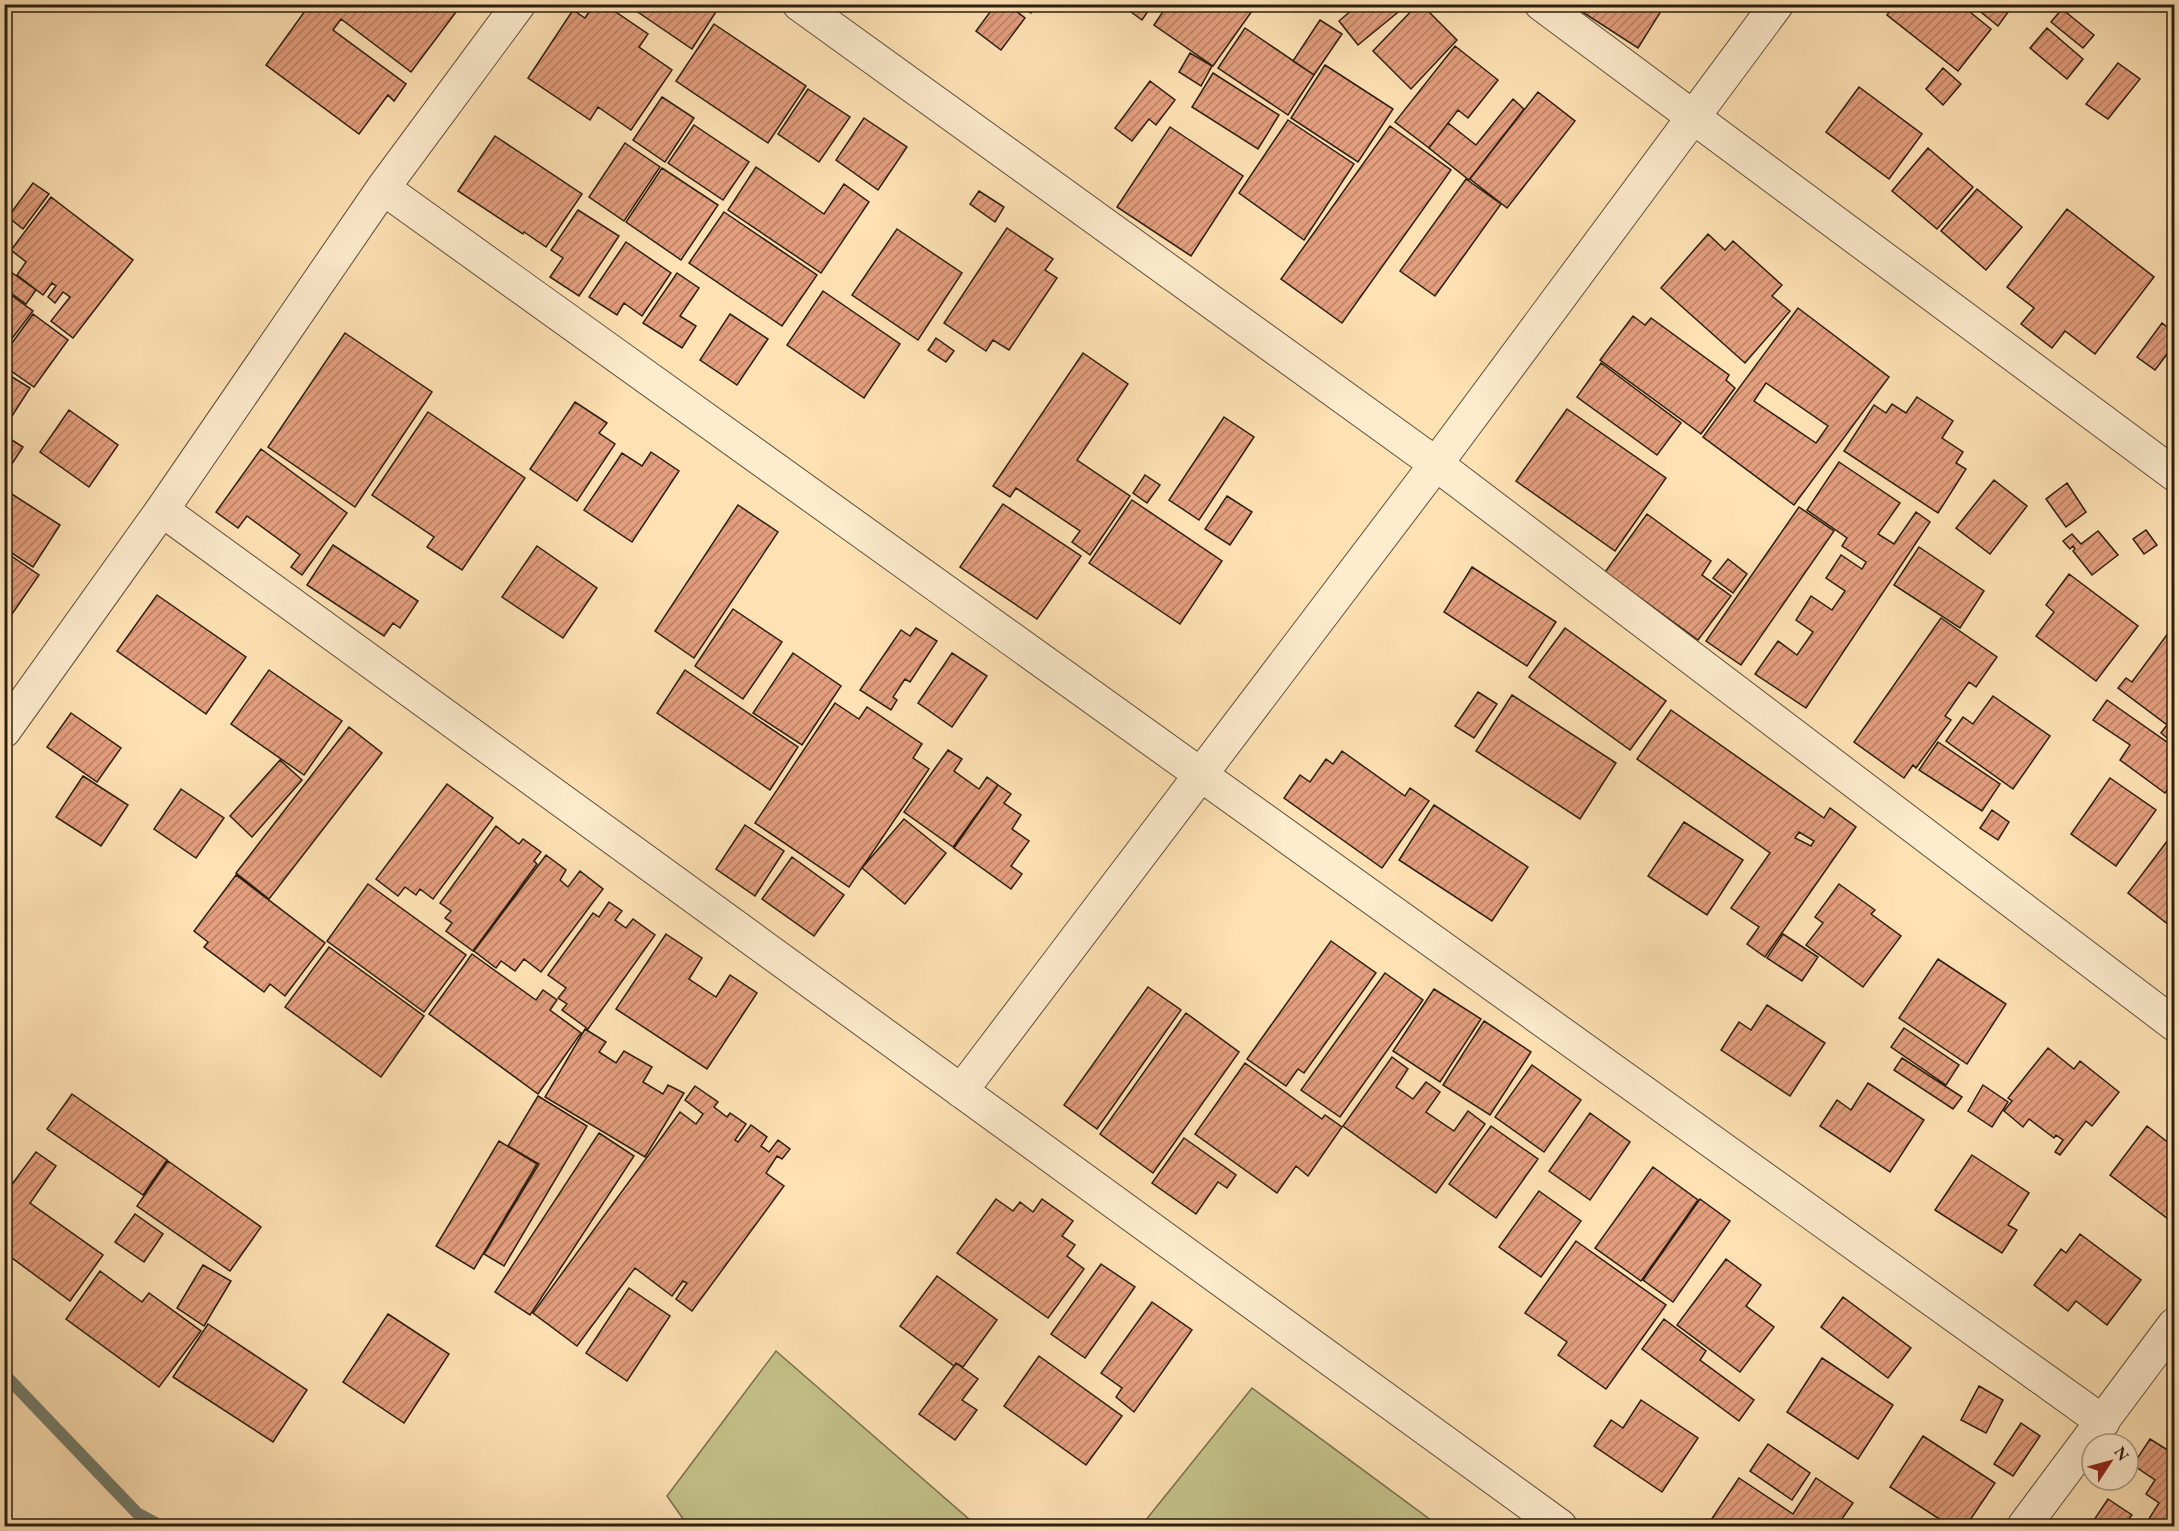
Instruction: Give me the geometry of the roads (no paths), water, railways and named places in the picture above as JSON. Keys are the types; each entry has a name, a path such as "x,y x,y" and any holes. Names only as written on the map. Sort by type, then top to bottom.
{"street":[{"path":"4,731 162,510 383,188 519,4"},
{"path":"799,4 1436,464 2175,1024"},
{"path":"1541,4 2175,474"},
{"path":"961,1091 1436,464 1777,4"},
{"path":"383,188 2103,1422"},
{"path":"162,510 1560,1527"},
{"path":"2024,1527 2175,1325"}],"waterway":[{"path":"4,1374 137,1513 161,1526"}]}
